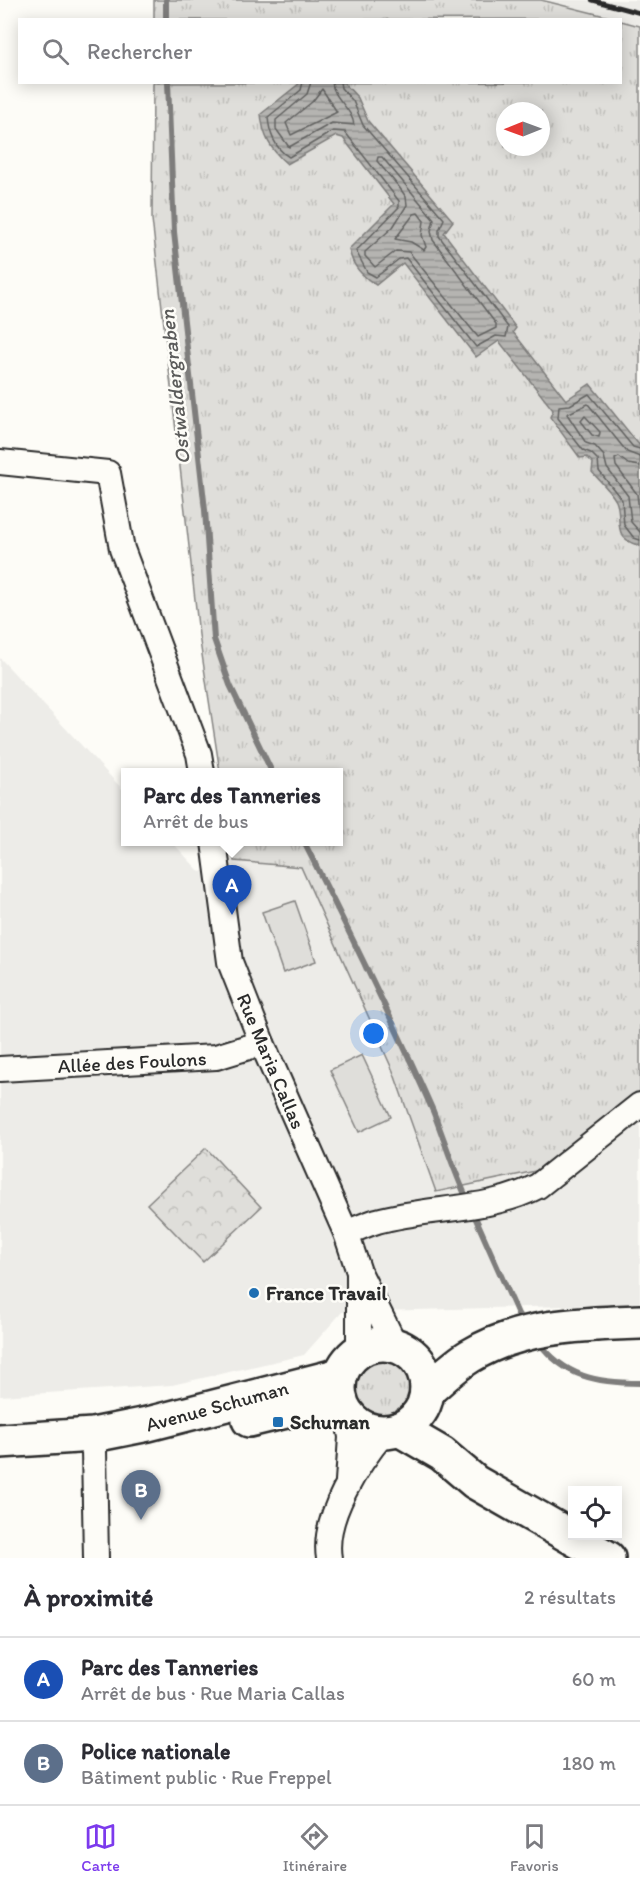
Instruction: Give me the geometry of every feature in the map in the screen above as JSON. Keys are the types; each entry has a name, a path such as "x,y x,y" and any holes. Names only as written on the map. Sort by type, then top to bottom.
{"street":[{"path":"0,462 108,473 122,549 199,754 201,768"},
{"name":"Rue Maria Callas","path":"215,846 230,962 262,1043 346,1233 359,1272 403,1349"},
{"name":"Allée des Foulons","path":"0,1069 216,1057 262,1043"},
{"path":"346,1233 377,1221 512,1198 538,1186 640,1105"},
{"name":"Rue Maria Callas","path":"348,1484 351,1437 347,1386 359,1272"},
{"path":"329,1558 328,1536 348,1484 369,1450 391,1431 417,1416 425,1399 470,1355 526,1334 562,1324 640,1322"},
{"path":"470,1355 370,1345 347,1386 357,1424 370,1430 391,1431 442,1454 475,1482 608,1558"},
{"path":"403,1349 423,1370 425,1399 442,1454"},
{"name":"Avenue Schuman","path":"0,1459 93,1442 202,1432 311,1405 347,1386"},
{"name":"Avenue Schuman","path":"0,1441 93,1442"},
{"path":"93,1442 96,1558"}],"shaded area":[{"path":"541,0 640,0 640,26 622,21 622,18 612,18"},
{"path":"0,658 121,788 121,846 176,846 200,872 234,861 301,867 393,1071 436,1192 640,1095 640,1304 342,1312 304,1355 172,1385 0,1396"}],"green space":[{"path":"154,0 541,0 613,18 154,18"},
{"path":"622,21 640,26 640,1095 540,1170 436,1192 393,1071 301,867 234,861 232,846 343,846 343,768 219,768 199,635 152,219 153,84 622,84"},
{"path":"295,901 316,961 283,973 262,912"},
{"path":"362,1055 391,1117 359,1132 330,1070"},
{"path":"206,1148 261,1207 203,1262 147,1204"},
{"path":"383,1358 394,1360 407,1371 412,1387 410,1398 399,1411 383,1416 372,1414 359,1403 354,1387 356,1376 367,1363"}],"water":[{"path":"299,84 345,84 358,98 368,121 453,221 444,233 516,328 513,332 566,400 590,384 640,446 640,546 624,538 619,527 616,501 592,472 593,463 587,457 580,458 550,417 553,410 499,341 476,357 403,263 376,285 358,270 349,249 394,204 343,138 336,136 287,164 268,142 261,114"}],"waterway":[{"name":"Ostwaldergraben","path":"166,0 166,18"},
{"name":"Ostwaldergraben","path":"168,84 174,232 205,510 214,639 230,685 270,768"},
{"path":"306,846 418,1077 468,1201"},
{"path":"472,1210 518,1314 525,1323"},
{"path":"538,1341 559,1363 583,1376 610,1382 640,1383"}],"railway":[{"path":"592,0 640,13"}],"place":[{"name":"Parc des Tanneries","path":"232,915"},
{"name":"France Travail","path":"254,1293"},
{"name":"Schuman","path":"278,1422"},
{"name":"Police nationale","path":"141,1520"}]}
